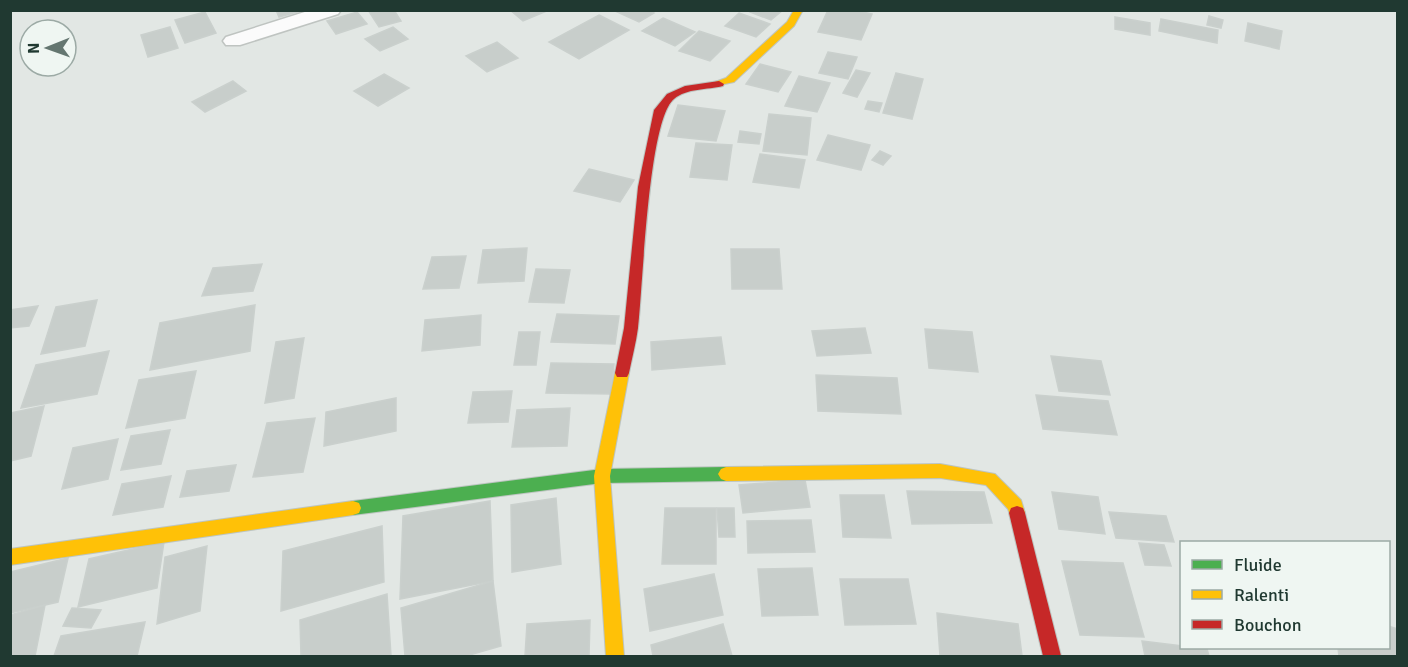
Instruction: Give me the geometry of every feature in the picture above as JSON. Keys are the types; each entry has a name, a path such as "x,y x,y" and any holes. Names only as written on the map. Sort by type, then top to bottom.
{"street":[{"path":"233,41 332,10"},
{"path":"615,657 602,476 631,328 644,187 658,110 671,96 689,88 715,86 730,80 791,24 800,10"},
{"path":"10,557 327,511 602,476 940,471 990,479 1015,505 1052,657"}],"building":[{"path":"276,10 304,10 279,17"},
{"path":"368,10 394,10 401,21 379,27"},
{"path":"510,10 549,10 523,21"},
{"path":"620,10 649,10 654,13 639,22 617,12"},
{"path":"752,10 783,10 771,20 750,12"},
{"path":"828,10 854,10 872,14 861,40 818,32"},
{"path":"205,12 216,33 185,43 175,20"},
{"path":"357,12 367,24 336,34 327,21"},
{"path":"739,13 770,24 756,37 725,26"},
{"path":"599,15 629,30 579,59 549,42"},
{"path":"1209,16 1223,20 1221,28 1207,25"},
{"path":"1115,17 1150,23 1150,35 1115,29"},
{"path":"663,18 695,32 675,46 642,31"},
{"path":"1161,19 1218,30 1217,43 1159,31"},
{"path":"1248,23 1282,31 1279,49 1245,41"},
{"path":"170,27 178,48 148,57 141,35"},
{"path":"393,27 408,39 380,51 365,39"},
{"path":"699,31 730,41 710,61 679,51"},
{"path":"497,42 518,58 487,72 466,56"},
{"path":"828,52 857,57 848,79 819,73"},
{"path":"760,64 791,72 778,92 746,84"},
{"path":"856,70 870,73 857,97 843,93"},
{"path":"896,73 923,79 912,119 883,113"},
{"path":"384,74 409,88 378,106 354,91"},
{"path":"799,76 830,83 817,112 785,106"},
{"path":"233,81 246,91 205,112 192,102"},
{"path":"868,101 882,103 879,112 865,109"},
{"path":"678,105 725,111 716,141 668,136"},
{"path":"769,114 811,118 807,155 763,151"},
{"path":"740,131 761,134 759,144 738,142"},
{"path":"828,135 870,145 861,170 817,160"},
{"path":"696,143 732,145 727,180 690,177"},
{"path":"880,151 891,156 883,165 872,160"},
{"path":"760,154 805,160 799,188 753,182"},
{"path":"589,169 634,180 620,202 574,191"},
{"path":"527,248 524,281 478,283 483,250"},
{"path":"731,249 779,249 782,289 732,289"},
{"path":"466,256 459,288 423,289 432,257"},
{"path":"262,264 253,291 202,296 213,268"},
{"path":"536,269 570,270 564,303 529,302"},
{"path":"97,300 85,346 41,354 56,307"},
{"path":"255,305 250,351 150,370 160,323"},
{"path":"38,306 29,326 10,328 10,310"},
{"path":"557,314 619,316 615,344 551,342"},
{"path":"481,315 480,345 422,351 425,320"},
{"path":"865,328 871,353 817,356 812,331"},
{"path":"925,329 972,332 978,372 929,368"},
{"path":"519,332 540,332 536,365 514,365"},
{"path":"721,337 725,364 652,370 651,342"},
{"path":"304,338 294,398 265,403 276,342"},
{"path":"109,351 97,394 21,408 36,365"},
{"path":"1051,356 1101,361 1110,395 1059,391"},
{"path":"551,363 614,364 611,394 546,393"},
{"path":"196,371 185,418 126,428 139,380"},
{"path":"816,375 897,378 901,414 818,411"},
{"path":"512,391 508,422 468,423 473,392"},
{"path":"1036,395 1108,401 1117,435 1043,429"},
{"path":"396,398 396,431 324,446 326,412"},
{"path":"44,406 31,456 10,461 10,413"},
{"path":"570,408 567,446 512,447 517,410"},
{"path":"315,418 303,472 253,477 267,423"},
{"path":"170,430 161,464 121,470 131,436"},
{"path":"118,439 108,479 62,489 73,448"},
{"path":"236,465 229,491 180,497 187,471"},
{"path":"171,476 163,507 113,515 122,484"},
{"path":"805,480 810,507 743,513 739,485"},
{"path":"907,491 984,492 992,523 912,524"},
{"path":"1052,492 1098,497 1105,534 1059,529"},
{"path":"840,495 884,495 891,538 843,537"},
{"path":"556,498 561,564 512,572 511,505"},
{"path":"490,501 493,581 400,599 403,516"},
{"path":"665,508 716,508 716,564 662,564"},
{"path":"717,508 734,508 735,537 719,537"},
{"path":"1109,512 1166,516 1174,542 1116,538"},
{"path":"811,520 815,552 748,553 747,521"},
{"path":"382,526 384,582 281,611 283,551"},
{"path":"164,542 157,588 78,607 89,559"},
{"path":"1139,543 1164,545 1171,566 1145,565"},
{"path":"207,546 200,611 157,624 165,557"},
{"path":"68,558 58,602 10,613 10,572"},
{"path":"1062,561 1123,563 1144,637 1080,635"},
{"path":"812,568 818,615 762,616 758,569"},
{"path":"714,574 723,615 650,631 644,589"},
{"path":"840,579 908,579 916,624 845,625"},
{"path":"493,581 501,646 466,656 405,656 401,608"},
{"path":"387,594 391,656 301,656 300,620"},
{"path":"45,605 35,656 10,656 10,615"},
{"path":"72,608 101,610 91,628 63,626"},
{"path":"937,613 1018,624 1022,656 940,656"},
{"path":"590,620 589,656 525,656 527,624"},
{"path":"145,622 137,656 54,656 61,636"},
{"path":"723,624 732,656 653,656 651,645"},
{"path":"1390,627 1398,629 1398,656 1339,656 1338,649 1390,649"},
{"path":"1142,641 1180,646 1180,649 1207,649 1209,656 1145,656"}],"traffic: fast":[{"path":"353,508 602,476 726,474"}],"traffic: slow":[{"path":"719,84 730,80 791,24 799,10"},
{"path":"615,656 602,476 622,373"},
{"path":"726,474 940,471 990,479 1015,505 1017,513"},
{"path":"10,557 353,508"}],"traffic: jam":[{"path":"622,373 631,328 644,187 659,110 671,96 689,88 719,84"},
{"path":"1017,513 1052,656"}]}
